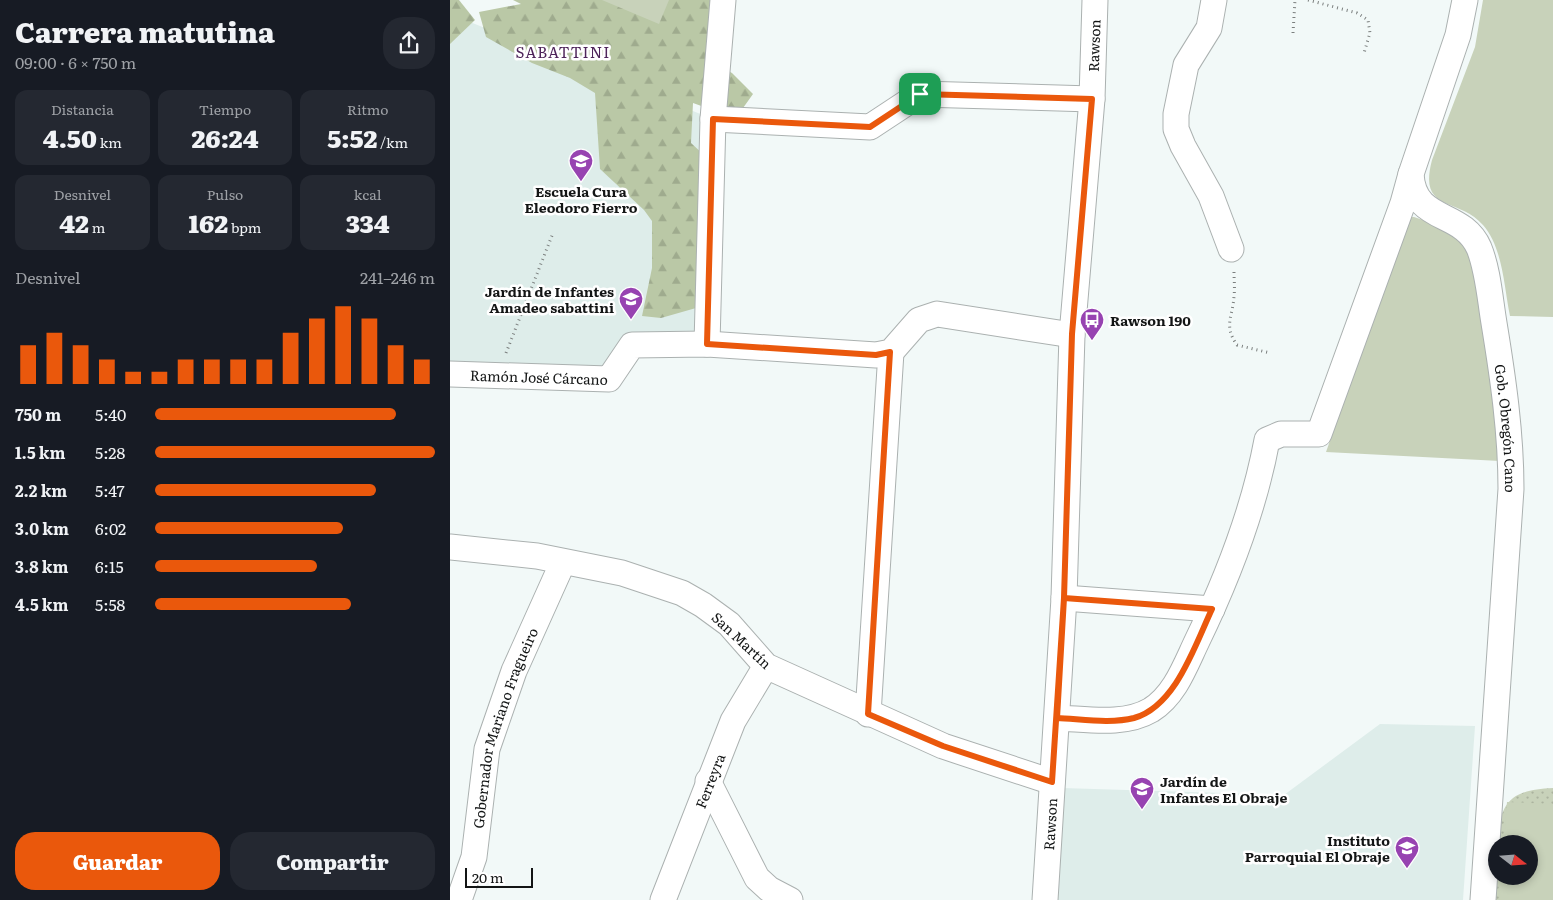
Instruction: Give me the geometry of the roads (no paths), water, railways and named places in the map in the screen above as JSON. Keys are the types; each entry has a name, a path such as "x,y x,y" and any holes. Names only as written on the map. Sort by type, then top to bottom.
{"street":[{"path":"707,344 713,119 723,0"},
{"name":"Rawson","path":"1045,900 1064,598 1072,334 1092,99 1094,0"},
{"path":"1214,0 1209,28 1192,53 1186,66 1176,114 1176,129 1183,146 1211,196 1231,250"},
{"path":"1057,718 1134,718 1151,709 1167,696 1178,680 1224,582 1260,479 1267,440 1281,434 1319,434 1403,203 1458,35 1465,0"},
{"path":"713,119 870,127 920,94 1092,99"},
{"name":"Gob. Obregón Cano","path":"1411,174 1415,196 1421,205 1465,229 1478,247 1491,304 1511,446 1512,489 1483,900"},
{"path":"1403,203 1431,212"},
{"path":"868,714 890,352 920,320 937,314 1072,334"},
{"name":"Ramón José Cárcano","path":"450,374 608,379 632,345 707,344 876,355 890,352"},
{"name":"San Martín","path":"450,547 537,556 622,573 682,593 703,605 729,624 766,666 868,714 943,746 1052,782"},
{"name":"Gobernador Mariano Fragueiro","path":"459,900 474,857 487,749 514,671 563,562"},
{"path":"1064,598 1212,609"},
{"name":"Ferreyra","path":"664,900 708,780 733,721 766,666"},
{"path":"708,780 757,878 769,889 790,900"}],"place":[{"name":"Escuela Cura Eleodoro Fierro","path":"581,182"},
{"name":"Jardín de Infantes Amadeo sabattini","path":"631,320"},
{"name":"Rawson 190","path":"1092,341"},
{"name":"Jardín de Infantes El Obraje","path":"1142,810"},
{"name":"Instituto Parroquial El Obraje","path":"1407,869"}],"district":[{"name":"SABATTINI","path":"563,51"}]}
